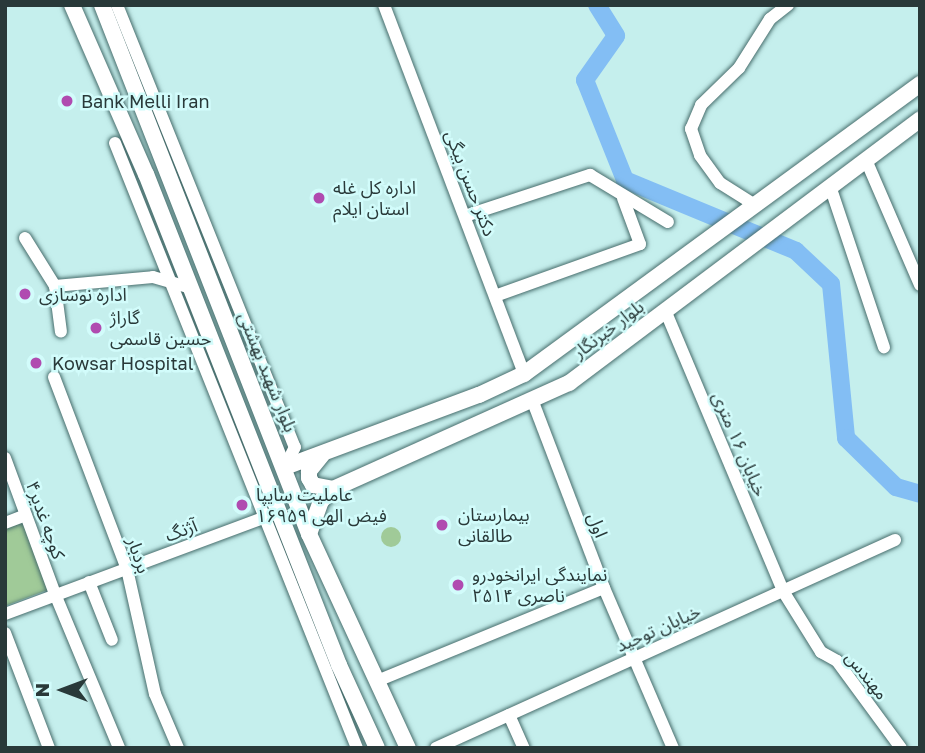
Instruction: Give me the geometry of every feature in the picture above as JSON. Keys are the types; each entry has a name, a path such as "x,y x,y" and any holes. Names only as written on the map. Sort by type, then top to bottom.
{"main road":[{"path":"72,5 168,233 377,748"},
{"name":"بلوار شهید بهشتی","path":"107,6 151,108 249,355 309,534 408,748"},
{"name":"بلوار خبرنگار","path":"285,467 322,455 524,374 920,84"},
{"name":"بلوار خبرنگار","path":"333,489 533,402 569,383 831,189 920,119"},
{"path":"524,374 533,402"},
{"path":"309,534 316,509 333,489 313,485 309,478 309,471 322,455"}],"street":[{"name":"دکتر حسن بیگی","path":"384,5 524,374"},
{"path":"755,205 720,183 700,155 691,129 701,105 739,68 770,19 788,5"},
{"path":"114,143 358,748"},
{"path":"866,160 920,285"},
{"path":"464,216 590,175 623,198 668,222"},
{"path":"831,189 884,347"},
{"path":"495,296 640,244 623,198"},
{"path":"153,277 168,233"},
{"path":"25,239 55,286 61,332"},
{"path":"55,286 153,277 189,287"},
{"name":"خیابان ۱۶ متری","path":"666,310 783,591"},
{"name":"بردبار","path":"54,377 127,569 155,694 178,748"},
{"name":"اول","path":"533,402 604,588 673,748"},
{"name":"کوچه غدیر۴","path":"5,458 55,594 119,748"},
{"name":"آژنگ","path":"5,614 279,512"},
{"path":"5,523 26,515"},
{"name":"خیابان توحید","path":"436,748 895,540"},
{"path":"89,582 112,639"},
{"path":"377,681 604,588"},
{"name":"مهندس","path":"783,591 821,652 837,661 901,748"},
{"path":"5,633 49,748"},
{"path":"509,715 524,748"}],"green space":[{"path":"24,522 50,589 5,606 5,529"},
{"path":"391,527 398,530 401,537 398,544 391,547 384,544 381,537 384,530"}],"waterway":[{"path":"597,5 616,36 585,80 625,180 796,251 831,284 846,438 896,487 920,494"}],"place":[{"name":"Bank Melli Iran","path":"67,101"},
{"name":"اداره کل غله استان ایلام","path":"319,198"},
{"name":"اداره نوسازی","path":"25,294"},
{"name":"گاراژ حسین قاسمی","path":"96,328"},
{"name":"Kowsar Hospital","path":"36,363"},
{"name":"عاملیت سایپا ۱۶۹۵۹ فیض الهی","path":"242,505"},
{"name":"بیمارستان طالقانی","path":"442,525"},
{"name":"نمایندگی ایرانخودرو ناصری ۲۵۱۴","path":"458,585"}]}
